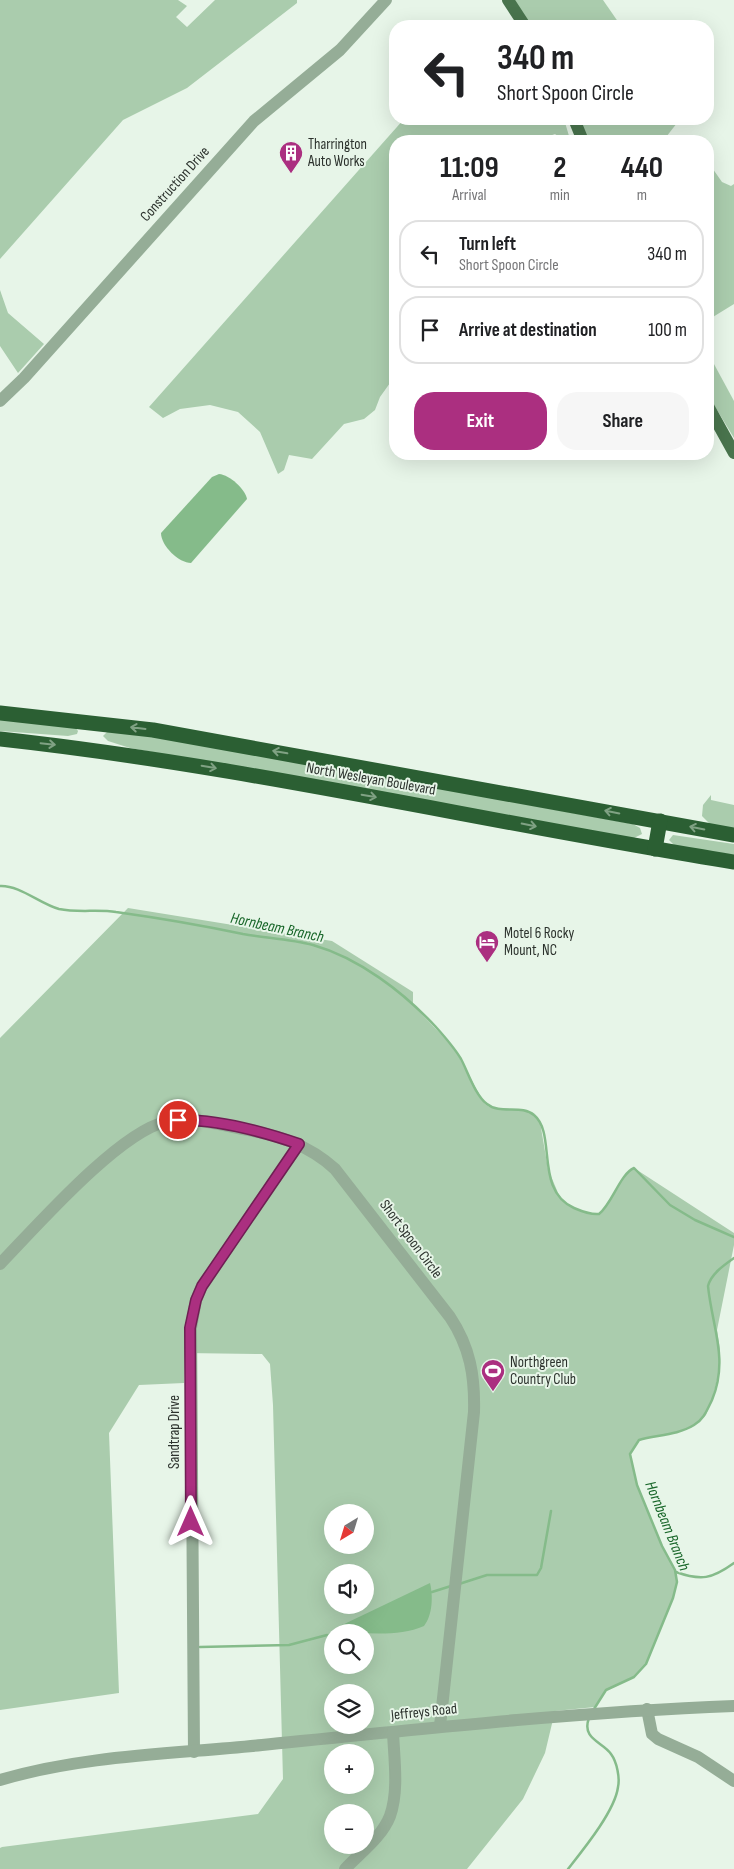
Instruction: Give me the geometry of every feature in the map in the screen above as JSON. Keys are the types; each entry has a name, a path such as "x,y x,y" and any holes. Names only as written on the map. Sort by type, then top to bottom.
{"highway":[{"name":"North Wesleyan Boulevard","path":"0,713 152,730 734,835"},
{"path":"87,748 91,722"},
{"name":"North Wesleyan Boulevard","path":"0,739 87,748 208,767 734,862"},
{"path":"655,849 660,821"}],"main road":[{"path":"508,0 521,20"},
{"path":"714,417 734,453"}],"street":[{"name":"Construction Drive","path":"0,401 24,378 254,121 340,50 386,0"},
{"name":"Short Spoon Circle","path":"0,1264 97,1168 125,1144 151,1127 178,1120 193,1120 250,1130 299,1144 324,1159 347,1181 450,1317 464,1340 472,1366 474,1412 440,1726"},
{"name":"Sandtrap Drive","path":"194,1752 190,1328 196,1300 210,1274 299,1144"},
{"name":"Jeffreys Road","path":"0,1780 65,1764 440,1726 647,1709 734,1706"},
{"path":"647,1709 652,1734 658,1739 698,1757 734,1781"},
{"path":"345,1869 372,1842 389,1817 394,1791 393,1732"}],"shaded area":[{"path":"0,0 178,0 187,6 176,17 187,27 215,0 297,0 297,3 187,88 123,120 0,259"},
{"path":"513,0 603,0 617,20 527,20"},
{"path":"399,125 566,125 569,135 555,134 390,135"},
{"path":"582,125 675,125 668,135 586,135"},
{"path":"389,136 389,384 380,397 375,410 364,419 344,424 312,459 289,455 284,470 278,474 260,432 238,412 210,405 180,409 163,418 149,407"},
{"path":"714,171 722,182 731,186 734,184 734,304 714,316"},
{"path":"0,290 8,313 44,344 18,373 0,346"},
{"path":"714,364 734,401 734,438 714,405"},
{"path":"219,474 228,477 236,483 247,499 191,563 181,560 167,548 161,533 212,477"},
{"path":"0,718 75,727 78,731 77,734 68,736 0,731"},
{"path":"109,730 132,732 633,824 640,828 642,834 632,839 130,748 108,741 103,736"},
{"path":"711,795 711,800 734,805 734,829 711,825 702,816 703,805"},
{"path":"673,835 734,844 734,855 675,846 669,840"},
{"name":"Northgreen Country Club","path":"128,908 332,941 413,992 413,1005 454,1048 484,1103 489,1107 527,1111 534,1115 540,1122 548,1169 561,1200 580,1211 599,1214 624,1176 634,1168 734,1233 734,1245 717,1330 720,1368 706,1415 696,1424 679,1432 639,1440 630,1454 637,1485 662,1546 675,1570 677,1582 673,1598 646,1664 634,1677 606,1690 595,1707 555,1711 545,1753 523,1799 467,1869 0,1869 0,1848 2,1847 258,1814 283,1779 273,1405 270,1364 262,1354 185,1353 184,1383 139,1385 109,1433 119,1693 0,1710 0,1038"},
{"path":"430,1583 432,1593 431,1605 429,1616 424,1626 402,1632 374,1633 374,1624 344,1624 365,1614 374,1614 374,1610"}],"waterway":[{"name":"Hornbeam Branch","path":"0,886 15,888 59,909 116,912 243,934 296,941 313,945 347,958 394,989 435,1026 458,1055 475,1089 487,1104 498,1109 523,1110 534,1115 541,1124 544,1135 550,1176 554,1189 562,1200 574,1208 599,1214 624,1176 634,1168 670,1205 695,1220 734,1237"},
{"name":"Hornbeam Branch","path":"594,1709 606,1690 634,1677 646,1664 673,1598 677,1582 675,1570 662,1546 637,1485 630,1454 639,1440 674,1433 688,1428 700,1420 707,1411 717,1385 719,1371 718,1343 708,1286 715,1274 734,1258"},
{"path":"459,1584 487,1575 537,1575 541,1568 551,1511"},
{"path":"676,1572 693,1577 706,1577 734,1563"},
{"path":"432,1592 451,1586"},
{"path":"200,1647 289,1645 324,1636"},
{"name":"Hornbeam Branch","path":"568,1869 605,1818 616,1797 619,1783 618,1770 613,1757 588,1731 589,1718"}],"place":[{"name":"Tharrington Auto Works","path":"291,174"},
{"name":"Motel 6 Rocky Mount, NC","path":"487,963"},
{"name":"Northgreen Country Club","path":"493,1392"}],"route":[{"path":"178,1120 212,1122 276,1136 299,1144 202,1286 196,1300 190,1328 191,1522"}]}
